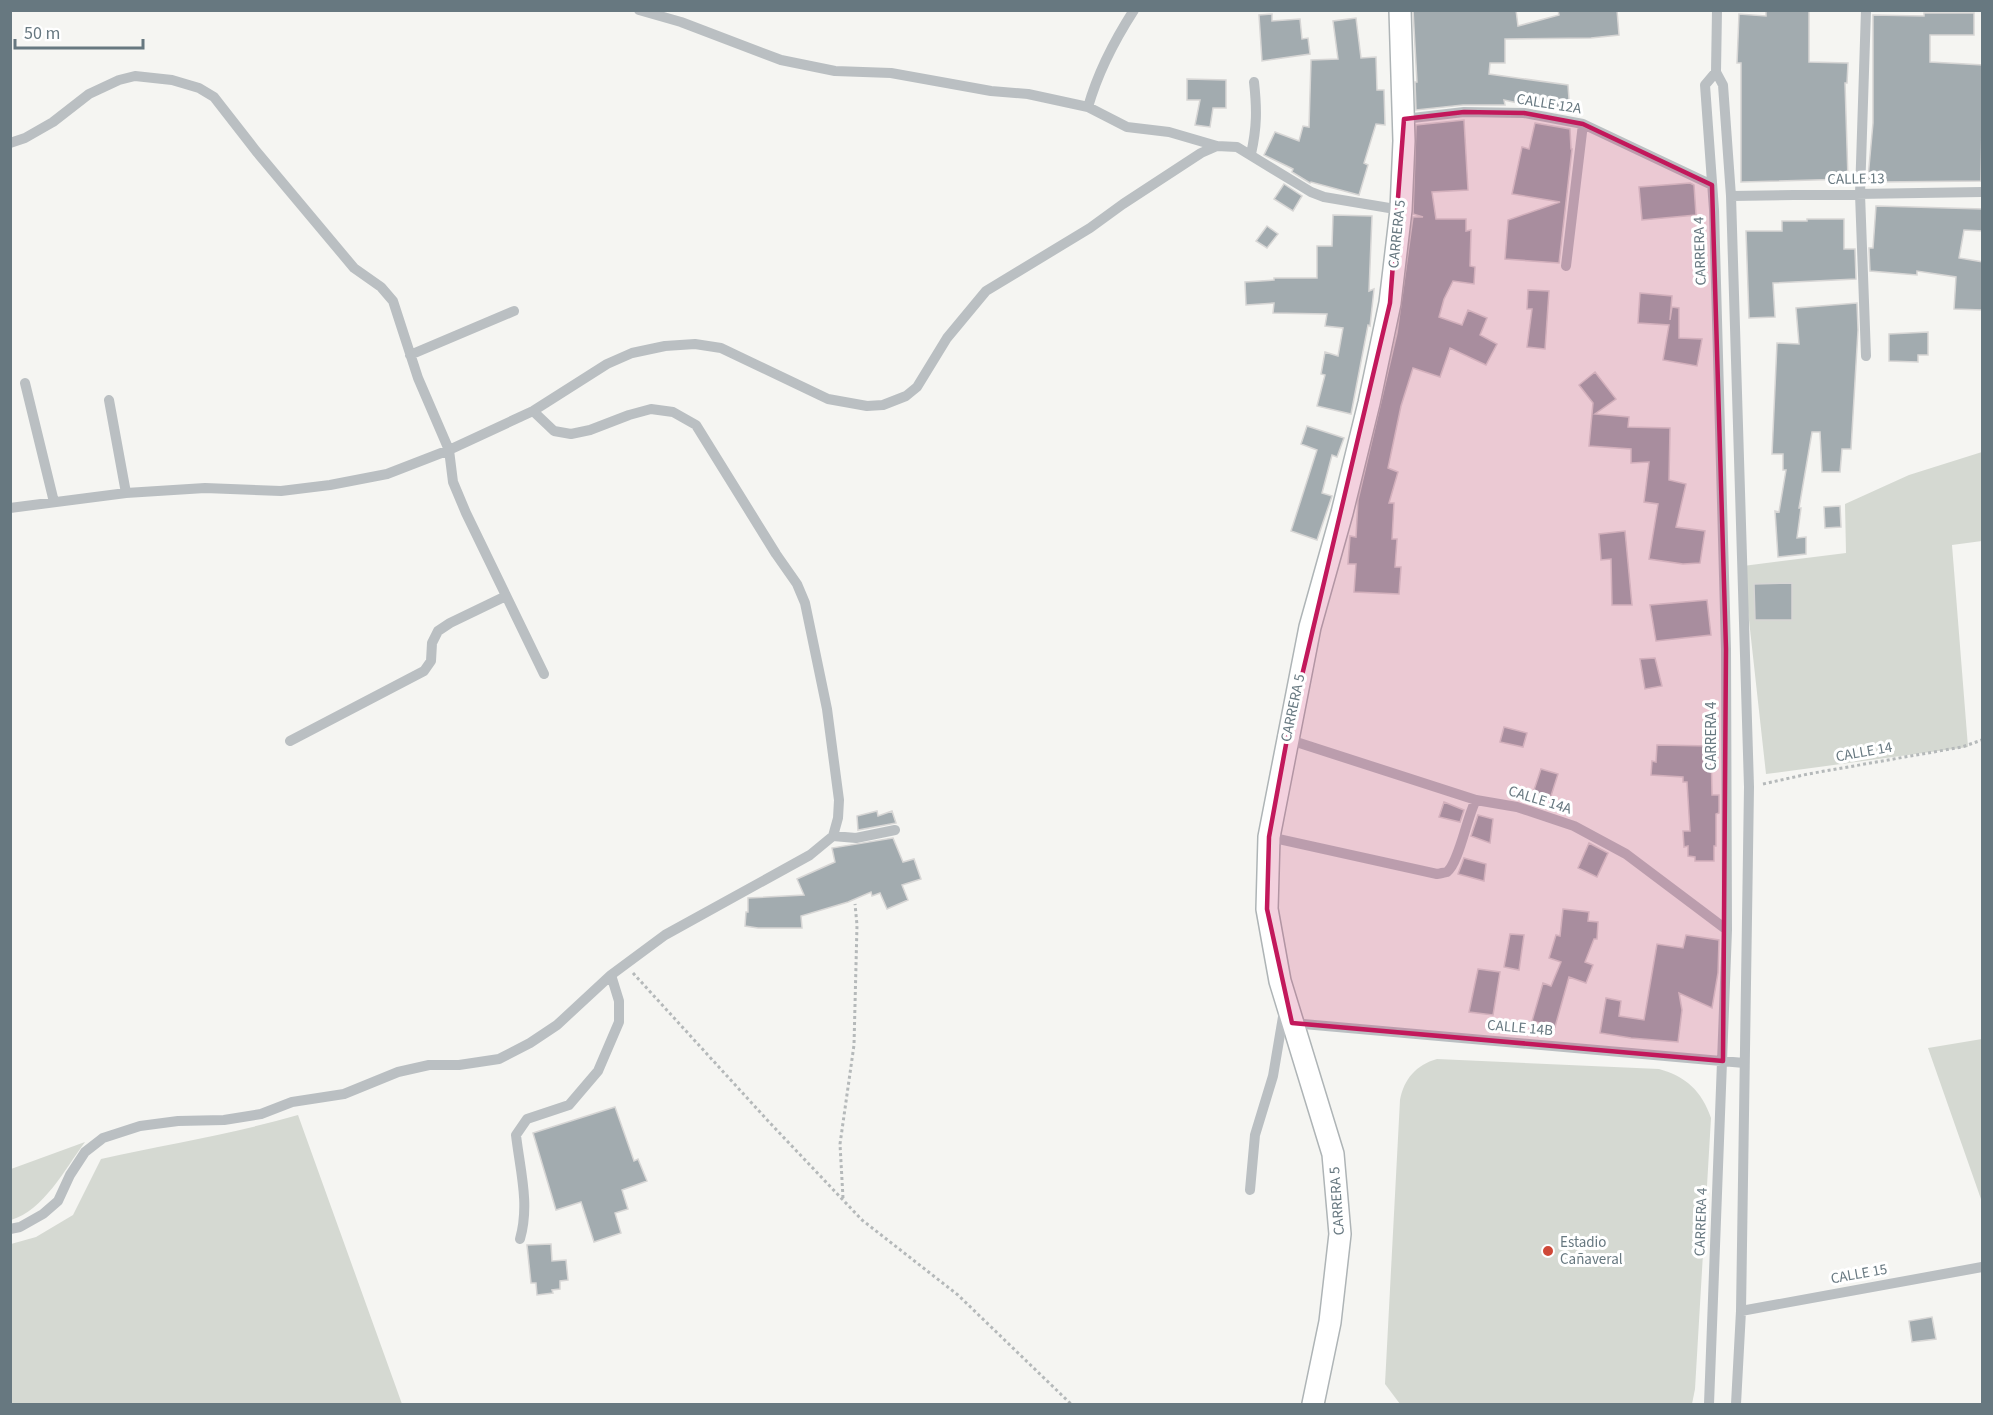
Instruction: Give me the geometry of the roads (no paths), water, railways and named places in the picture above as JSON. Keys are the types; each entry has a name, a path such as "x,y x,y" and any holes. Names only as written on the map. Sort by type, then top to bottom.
{"main road":[{"name":"CARRERA 5","path":"1313,1404 1330,1322 1341,1234 1334,1154 1280,981 1267,909 1269,837 1310,627 1342,513 1390,303 1401,210 1404,119 1400,10"}],"street":[{"path":"639,10 681,22 781,60 836,70 891,73 992,91 1028,94 1088,107 1127,127 1169,132 1217,146 1237,147 1311,192 1324,197 1401,210"},
{"path":"1088,107 1105,59 1134,10"},
{"name":"CARRERA 4","path":"1717,10 1716,72 1723,85 1731,196 1749,787 1741,1311 1736,1404"},
{"path":"1866,10 1860,194 1866,356"},
{"name":"CARRERA 4","path":"1709,1404 1726,930 1726,649 1712,185 1705,85 1716,72"},
{"path":"10,142 40,131 89,94 119,80 135,76 172,80 207,92 214,97 354,268 381,287 393,301 418,378 449,450 453,482 544,674"},
{"path":"1251,154 1257,128 1254,82"},
{"name":"CALLE 12A","path":"1404,119 1464,112 1524,113 1583,124 1712,185"},
{"path":"1566,266 1583,124"},
{"path":"10,508 126,493 205,488 281,491 330,485 387,474 449,450 533,411 589,374 624,357 665,346 694,344 721,348 828,399 867,406 883,405 906,396 917,387 947,338 986,291 1090,228 1186,162 1217,146"},
{"name":"CALLE 13","path":"1731,196 1983,192"},
{"path":"410,355 514,311"},
{"path":"25,383 54,502"},
{"path":"109,400 126,493"},
{"path":"10,1229 20,1227 43,1214 58,1201 85,1152 103,1138 140,1126 178,1121 224,1120 261,1114 292,1102 344,1094 398,1072 429,1065 459,1065 499,1059 530,1043 557,1025 611,975 665,934 810,855 833,836 838,818 839,800 827,709 805,603 797,584 696,425 673,412 651,409 590,430 571,434 554,431 533,411"},
{"path":"290,741 424,671 431,661 432,643 438,631 450,622 506,596"},
{"name":"CALLE 14A","path":"1287,739 1476,800 1517,807 1574,826 1626,854 1726,930"},
{"path":"1269,837 1437,874 1446,872 1455,861 1476,800"},
{"path":"833,836 856,838 895,830"},
{"path":"520,1239 525,1223 525,1199 516,1135 527,1119 569,1105 598,1071 619,1022 619,1001 611,975"},
{"path":"1250,1190 1255,1135 1273,1076 1284,1021 1285,997"},
{"name":"CALLE 14B","path":"1293,1023 1744,1063"},
{"name":"CALLE 15","path":"1741,1311 1983,1267"}],"place":[{"name":"Estadio Cañaveral","path":"1548,1251"}]}
